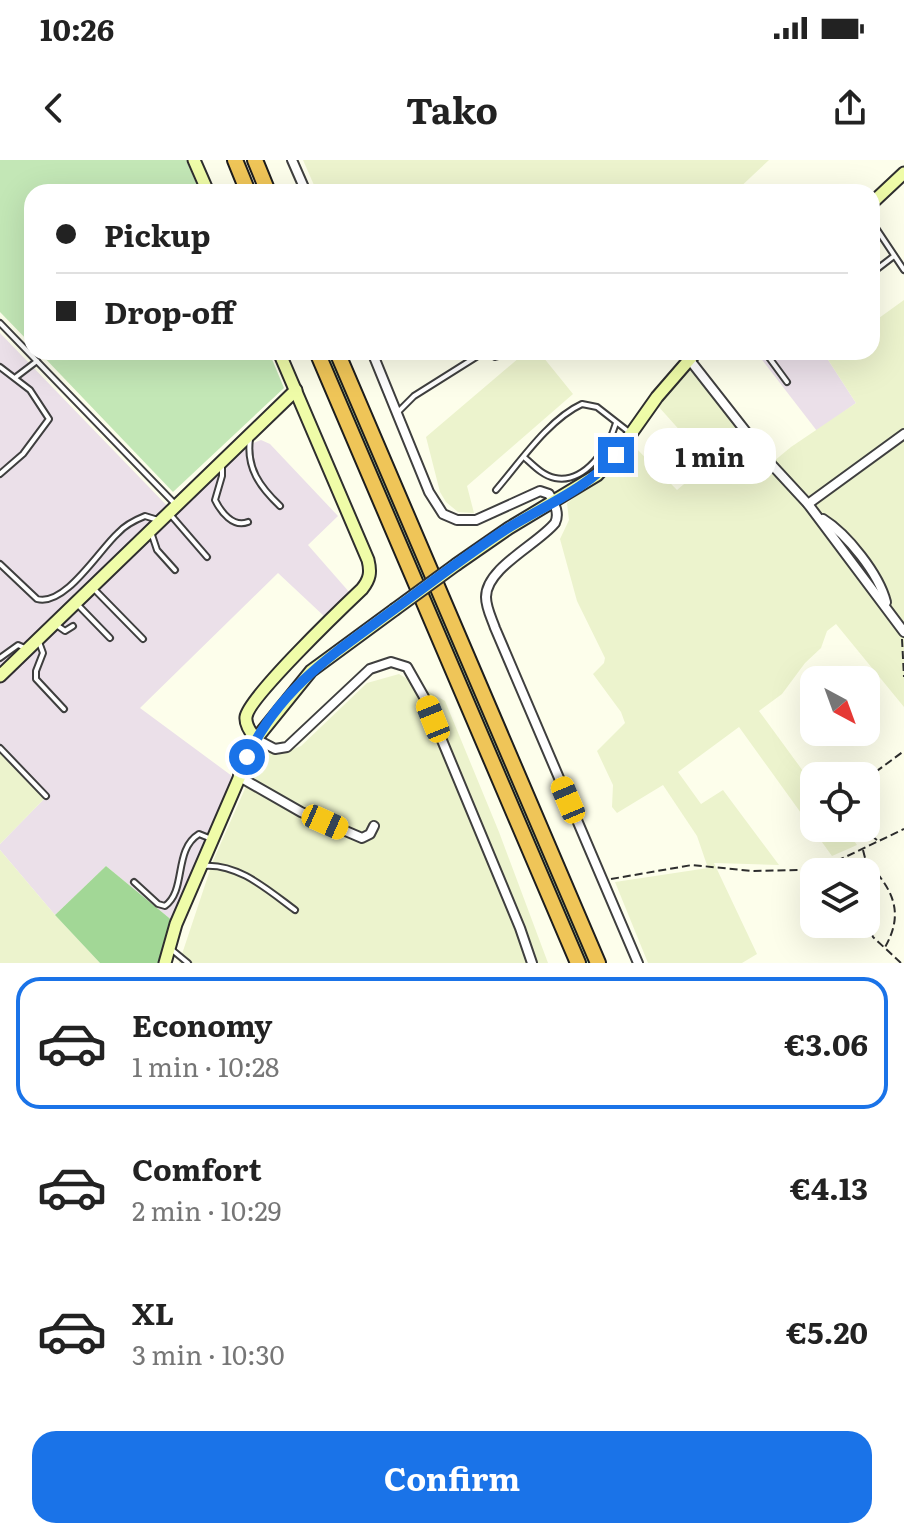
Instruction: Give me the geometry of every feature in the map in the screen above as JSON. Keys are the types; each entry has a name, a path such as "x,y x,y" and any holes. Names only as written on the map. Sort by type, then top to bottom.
{"highway":[{"path":"235,160 245,184"},
{"path":"255,160 265,184"},
{"path":"320,360 578,963"},
{"path":"340,360 598,963"},
{"path":"557,914 570,963"}],"street":[{"path":"194,160 204,184"},
{"path":"292,160 302,184"},
{"path":"880,196 904,173"},
{"path":"283,360 368,560 370,575 362,589 252,703 246,722 256,739 275,749 287,747 370,669 391,662 407,667 424,697 532,963"},
{"path":"375,360 429,492 438,508 449,518 464,521 479,519 540,491 549,494 554,503 558,514 555,523 501,569 488,587 486,601 638,963"},
{"path":"165,963 211,839 256,739 311,671 509,528 597,475 687,360"},
{"path":"695,360 758,449 808,504 902,629"},
{"path":"0,676 296,390"},
{"path":"808,504 904,434"},
{"path":"238,776 301,812 362,838 370,834 374,826"}],"lane":[{"path":"880,234 904,270"},
{"path":"880,267 894,256"},
{"path":"0,323 24,348"},
{"path":"398,412 414,396 471,360"},
{"path":"771,360 787,382"},
{"path":"15,377 37,361 164,517 207,557"},
{"path":"0,367 30,390 49,419 23,454 0,474"},
{"path":"496,490 564,416 582,404 597,407 631,433"},
{"path":"524,457 552,478 566,478 594,462 607,447 616,423"},
{"path":"252,433 249,443 251,467 262,486 280,506"},
{"path":"222,462 222,476 215,500 235,523 248,522"},
{"path":"0,564 37,599 44,601 59,595 129,524 145,516 164,517"},
{"path":"164,517 155,547 175,570"},
{"path":"93,587 143,639"},
{"path":"76,603 110,638"},
{"path":"55,623 65,631 73,626"},
{"path":"38,640 43,653 36,679 64,709"},
{"path":"0,658 18,645 27,650"},
{"path":"0,748 46,796"},
{"path":"134,882 158,904 165,906 172,900 182,858 191,841 199,834 211,839"},
{"path":"200,867 226,866 295,910"},
{"path":"169,948 188,963"}],"path":[{"path":"902,629 904,677"},
{"path":"880,769 904,751"},
{"path":"880,840 904,829"},
{"path":"602,883 616,877 692,865 789,871 830,863 876,842"},
{"path":"863,849 866,858"},
{"path":"880,876 897,905 898,925 884,949"},
{"path":"874,938 901,963"}],"shaded area":[{"path":"0,333 176,515 251,444 261,440 270,444 338,516 308,545 350,593 325,617 278,573 140,708 232,776 174,922 106,866 55,915 0,850 0,844 44,799 0,751"},
{"path":"762,360 828,360 856,403 817,431"}],"green space":[{"path":"0,160 186,160 196,184 24,184 24,337 0,312"},
{"path":"303,160 769,160 744,184 314,184"},
{"path":"904,300 904,707 880,678 880,666 870,666 836,624 827,631 821,648 800,666 782,694 759,711 800,767 800,812 739,727 678,772 701,804 723,790 779,865 714,863 757,954 742,963 648,963 615,882 708,868 697,836 663,785 617,813 612,807 613,785 597,751 625,723 621,712 593,674 605,658 577,601 560,539 569,520 567,503 612,470 632,444 677,490 709,463 658,406 688,371 692,370 768,466 856,403 828,360 880,360 880,317"},
{"path":"47,360 272,360 284,388 173,492"},
{"path":"327,360 332,360 590,963 585,963"},
{"path":"517,360 545,360 573,394 467,486 474,513 458,512 446,502 440,492 426,437"},
{"path":"399,674 445,701 548,963 179,963 213,861 263,748 277,755 301,746 367,683"},
{"path":"0,751 44,799 0,844"},
{"path":"822,842 855,842 857,845 832,856"},
{"path":"0,850 55,915 100,963 0,963"},
{"path":"106,866 174,922 161,963 100,963 55,915"}],"route":[{"path":"247,757 256,739 282,705 320,663 491,540 597,475 616,455"}]}
